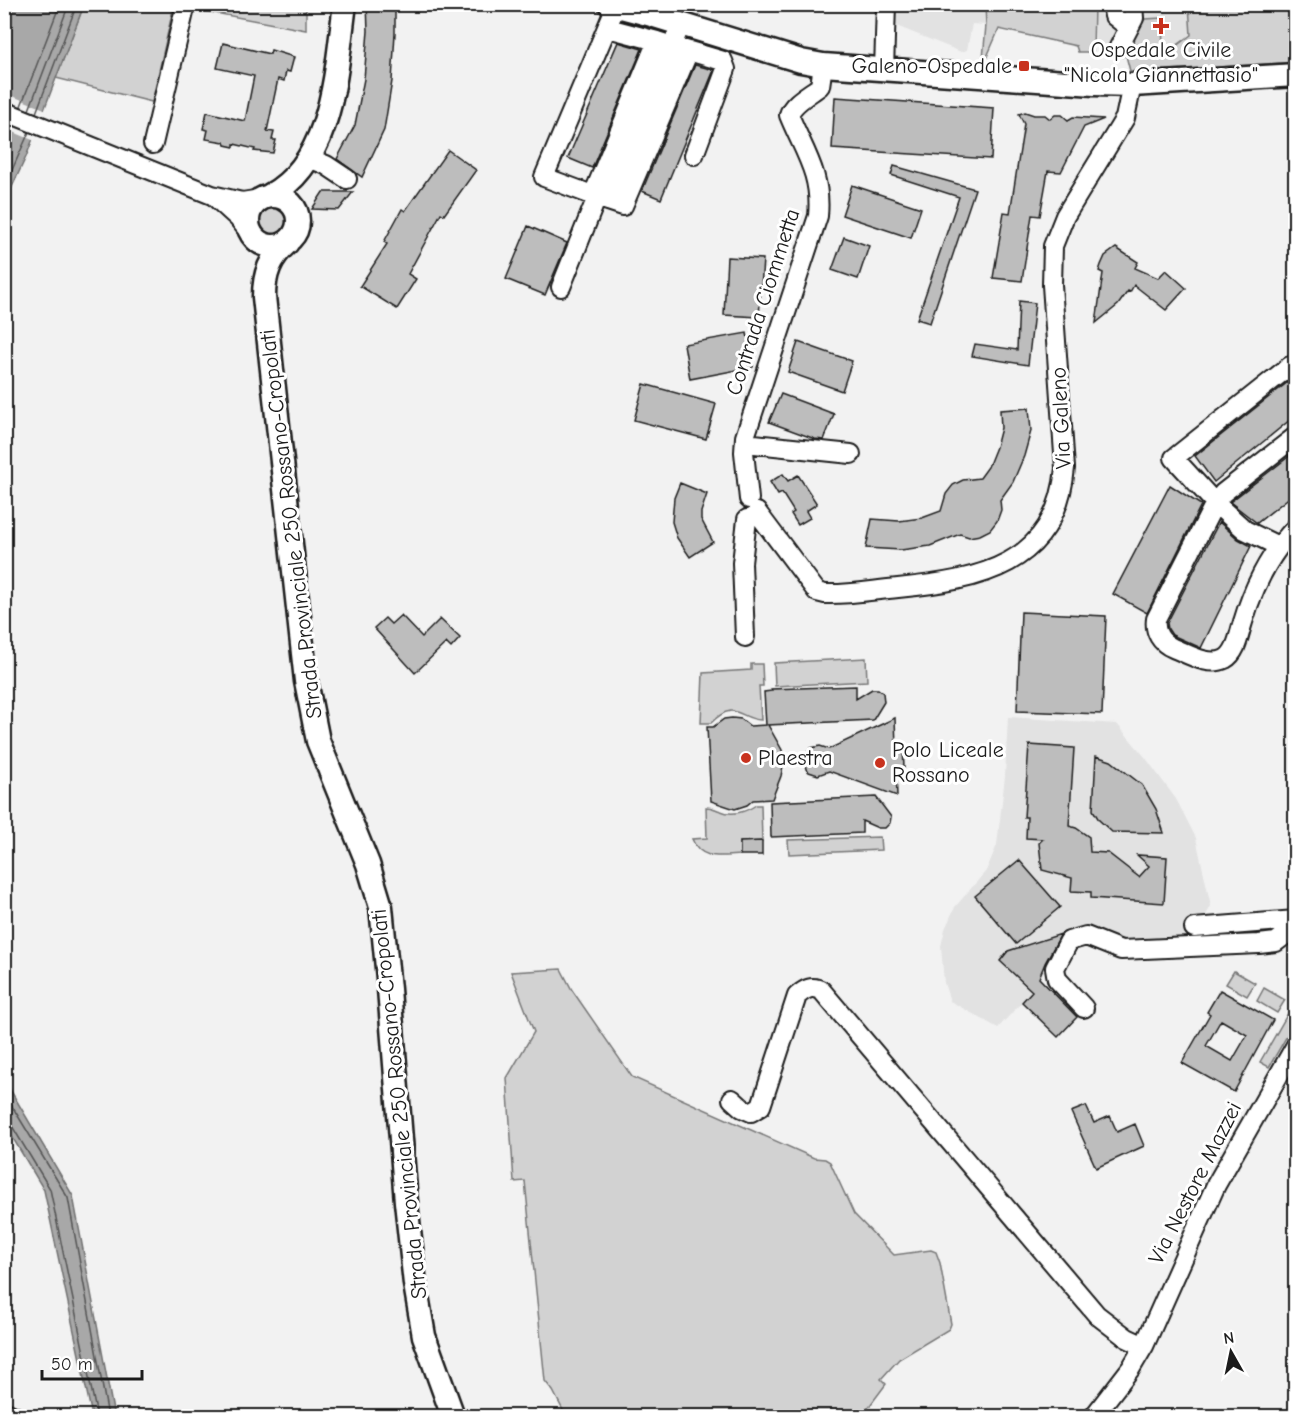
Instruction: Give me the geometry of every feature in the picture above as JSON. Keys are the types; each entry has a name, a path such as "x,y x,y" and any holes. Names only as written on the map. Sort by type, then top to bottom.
{"main road":[{"path":"311,154 284,187 265,197 250,210 248,218 251,234 263,245 270,247 287,243 294,237 297,229 298,188 330,107 345,4"},
{"path":"613,5 649,9 681,24 801,61 823,65 1132,85 1296,75"},
{"path":"265,197 286,199 297,212"},
{"name":"Strada Provinciale 250 Rossano-Cropolati","path":"251,234 264,297 311,714 324,757 369,864 381,907 415,1284 424,1336 453,1416"},
{"name":"Strada Provinciale 250 Rossano-Cropolati","path":"264,297 266,272 274,256 287,243"}],"street":[{"path":"153,144 186,4"},
{"path":"884,70 886,4"},
{"path":"1112,4 1114,16 1129,28"},
{"path":"1119,47 1134,18 1133,4"},
{"path":"599,198 544,177 608,28 613,5"},
{"path":"561,287 599,198 673,46 681,24"},
{"path":"608,28 723,61 726,69 694,155"},
{"name":"Contrada Ciommetta","path":"745,637 742,563 751,510 745,443 818,216 819,206 819,190 813,165 789,115 795,105 820,86 823,65"},
{"name":"Via Galeno","path":"751,510 817,592 825,594 946,583 971,578 1009,562 1024,552 1040,536 1059,497 1065,468 1052,285 1053,246 1065,216 1125,118 1132,85"},
{"path":"4,111 212,195 242,202 265,197"},
{"path":"311,154 347,179"},
{"path":"212,195 233,213 251,234"},
{"path":"1278,546 1245,530 1215,503 1174,458 1290,366 1296,374"},
{"path":"1296,436 1223,493 1215,503 1156,619 1155,628 1159,637 1168,646 1212,662 1225,658 1233,652 1244,616 1267,564 1278,546 1296,527"},
{"path":"745,443 851,454"},
{"path":"1194,928 1296,920"},
{"path":"1084,1008 1057,979 1055,969 1069,941 1086,936 1121,950 1259,944 1276,942 1296,927"},
{"path":"732,1099 751,1112 761,1106 797,996 809,988 817,988 822,991 1097,1314 1127,1338 1144,1346"},
{"name":"Via Nestore Mazzei","path":"1094,1416 1126,1376 1144,1346 1216,1185 1296,1045"},
{"path":"4,1411 14,1416"}],"shaded area":[{"path":"84,5 174,5 152,102 56,78"},
{"path":"205,5 306,5 306,30 204,11"},
{"path":"894,5 985,5 986,25 972,24 967,50 961,52 894,25"},
{"path":"985,5 1094,5 1093,52 1078,52 1076,46 999,29 986,59 983,59"},
{"name":"Ospedale Civile \"Nicola Giannettasio\"","path":"1094,5 1277,5 1168,58 1095,43"},
{"path":"1189,5 1295,5 1295,62 1130,71 1124,48 1130,35 1145,19 1162,18 1163,51 1168,52 1191,35"},
{"path":"273,204 285,209 290,221 285,233 273,238 261,233 256,221 261,209"},
{"path":"866,658 867,681 775,686 774,663"},
{"path":"751,664 762,664 763,686 759,686 761,720 732,711 719,716 711,723 701,723 703,673 751,670"},
{"path":"1008,717 1117,724 1176,799 1196,838 1211,906 1205,917 1194,918 1196,942 1124,944 1088,930 1070,931 1009,951 1001,962 1032,991 998,1028 950,1001 944,983 941,946 945,929 955,907 986,871 997,845 1005,776"},
{"path":"761,805 762,841 740,842 740,855 712,856 696,846 692,839 707,838 706,807 734,813 748,810"},
{"path":"880,837 881,850 789,854 788,840"},
{"path":"561,969 572,990 632,1077 814,1158 825,1159 830,1162 854,1214 894,1255 931,1250 936,1252 951,1324 949,1329 899,1359 881,1379 886,1384 862,1416 566,1416 545,1381 525,1181 514,1182 507,1078 534,1032 511,972"},
{"path":"1234,971 1255,983 1247,996 1226,984"},
{"path":"1264,988 1285,1000 1277,1013 1257,1001"},
{"path":"1295,1001 1295,1022 1269,1067 1260,1062"}],"water":[{"path":"5,5 84,5 26,157 5,202"},
{"path":"5,1081 73,1196 114,1416 92,1416 44,1190 5,1125"}],"pier":[{"path":"5,93 47,110 35,141 4,128"}],"building":[{"path":"367,4 395,4 395,33 392,81 384,130 362,177 337,159 355,125 364,79 368,31"},
{"path":"618,42 642,49 592,168 568,158"},
{"path":"223,43 270,54 271,50 294,57 290,72 286,71 284,81 278,79 267,131 274,132 272,140 276,140 273,153 254,151 255,149 234,144 234,147 225,145 224,142 206,139 208,130 203,129 207,112 245,121 254,76 217,68"},
{"path":"695,65 714,70 661,199 642,191"},
{"path":"835,97 994,108 991,159 832,149"},
{"path":"1025,112 1045,115 1050,119 1055,115 1062,115 1068,120 1073,117 1104,119 1084,127 1061,172 1048,171 1040,216 1032,215 1022,281 993,278 1004,212 1010,213 1024,124 1019,114"},
{"path":"448,150 476,170 444,215 441,213 408,274 416,279 397,309 360,286 387,244 384,242 402,209 405,211"},
{"path":"894,166 975,189 930,323 917,319 959,197 891,175"},
{"path":"852,185 921,208 911,238 842,215"},
{"path":"323,192 353,192 339,210 312,209"},
{"path":"528,226 567,243 545,295 506,279"},
{"path":"844,237 869,246 858,279 832,270"},
{"path":"1116,248 1138,262 1135,268 1158,278 1166,270 1186,288 1166,310 1134,285 1118,305 1096,323 1103,273 1099,271 1105,256"},
{"path":"727,257 763,259 759,317 724,315"},
{"path":"1019,301 1035,303 1028,365 972,356 975,344 1017,350"},
{"path":"747,333 753,367 690,379 684,344"},
{"path":"798,342 852,361 842,391 788,372"},
{"path":"1288,382 1296,385 1296,415 1214,482 1195,456"},
{"path":"644,384 716,404 706,439 634,420"},
{"path":"781,394 834,414 824,440 815,439 769,422"},
{"path":"1029,408 1031,431 1024,456 1013,482 1000,500 1001,510 990,530 969,537 960,534 930,546 901,550 866,548 872,519 899,521 922,518 941,511 946,494 953,485 963,480 980,478 988,467 996,447 1001,428 1000,410"},
{"path":"1296,451 1296,492 1257,523 1230,502"},
{"path":"783,474 788,481 798,475 817,504 806,511 810,518 798,525 791,514 794,512 782,493 778,495 770,482"},
{"path":"680,483 707,494 701,519 713,542 690,557 677,538 672,522 674,498"},
{"path":"1170,485 1201,505 1147,613 1113,594"},
{"path":"1219,522 1238,539 1251,546 1201,648 1172,635 1167,623"},
{"path":"1021,612 1106,616 1102,714 1017,711"},
{"path":"401,615 422,637 440,619 460,638 451,648 446,643 415,673 374,628 385,618 391,624"},
{"path":"856,686 856,699 872,689 878,689 883,693 884,702 873,720 768,725 782,750 783,766 772,799 753,800 735,809 711,801 707,727 713,727 724,719 732,718 741,719 750,726 766,725 764,692 772,691 771,689"},
{"path":"895,718 896,747 903,747 904,768 896,768 897,796 829,771 818,775 806,769 805,755 811,748 820,746 829,749"},
{"path":"1029,745 1074,748 1069,826 1089,837 1090,852 1108,853 1139,877 1149,866 1137,855 1167,857 1164,903 1091,898 1091,892 1071,891 1072,878 1042,870 1039,843 1043,839 1026,838 1027,817 1024,817"},
{"path":"1096,756 1111,761 1142,785 1156,809 1164,833 1112,832 1099,820 1093,810"},
{"path":"876,797 891,817 890,823 885,828 878,828 862,821 862,833 771,837 770,802"},
{"path":"762,841 762,855 740,855 740,842"},
{"path":"1019,860 1060,907 1016,944 975,896"},
{"path":"1061,934 1039,978 1077,1017 1058,1037 1022,1002 1032,991 1000,961 1008,951"},
{"path":"1220,990 1273,1020 1234,1092 1182,1063 1210,1014 1207,1012","holes":["1221,1020 1247,1035 1232,1061 1206,1046"]},
{"path":"1086,1106 1094,1123 1110,1116 1117,1132 1135,1124 1144,1146 1096,1168 1071,1112"}],"place":[{"name":"Ospedale Civile \"Nicola Giannettasio\"","path":"1161,26"},
{"name":"Galeno-Ospedale","path":"1024,66"},
{"name":"Plaestra","path":"746,758"},
{"name":"Polo Liceale Rossano","path":"880,763"}]}
